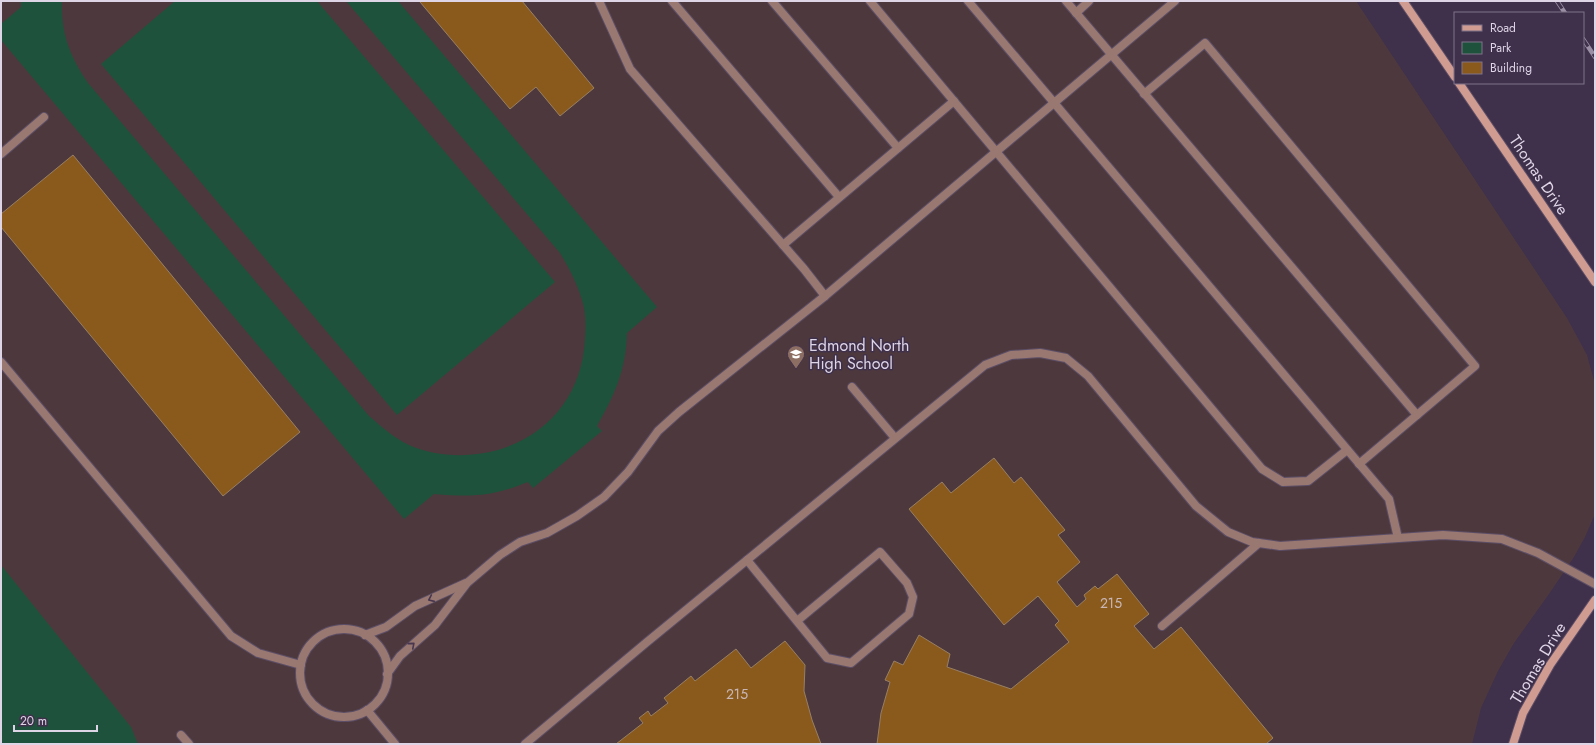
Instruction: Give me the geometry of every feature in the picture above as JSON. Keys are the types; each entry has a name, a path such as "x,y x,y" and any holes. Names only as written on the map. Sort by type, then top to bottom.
{"street":[{"path":"1403,1 1454,76"},
{"name":"Thomas Drive","path":"1460,84 1595,282"},
{"name":"Thomas Drive","path":"1513,744 1523,713 1546,672 1595,600"}],"lane":[{"path":"599,1 630,70 783,245 825,296"},
{"path":"672,1 839,197"},
{"path":"772,1 898,148"},
{"path":"870,1 1262,469 1283,482 1308,481 1347,450"},
{"path":"968,1 1389,499 1398,538"},
{"path":"1066,1 1417,415"},
{"path":"1076,13 1089,1"},
{"path":"387,674 400,656 435,625 466,583 500,555 520,542 547,532 577,516 604,497 628,472 658,431 679,412 825,296 1175,1"},
{"path":"1144,94 1205,43 1475,366 1359,464"},
{"path":"783,245 954,101"},
{"path":"1,154 44,117"},
{"path":"525,744 985,365 1011,355 1040,353 1066,358 1088,376 1196,506 1228,532 1252,542 1280,546 1443,535 1502,539 1538,553 1595,584"},
{"path":"1,362 231,636 258,653 301,665"},
{"path":"852,387 895,438"},
{"path":"1162,626 1259,543"},
{"path":"747,560 827,658 851,663 909,614 913,597 907,583 880,552 797,621"},
{"path":"365,635 386,627 415,606 466,583"},
{"path":"338,630 352,630 365,635 376,643 384,655 388,668 387,682 382,694 374,705 367,710 349,717 335,716 322,712 312,703 304,692 300,679 301,665 306,652 314,641 326,633 338,630"},
{"path":"367,710 395,744"},
{"path":"181,735 189,744"}],"shaded area":[{"name":"Edmond North High School","path":"1,1 1356,1 1567,318 1587,355 1595,384 1595,514 1574,557 1514,643 1498,671 1481,708 1472,744 1,744"}],"green space":[{"path":"21,1 62,1 63,24 68,44 76,63 88,83 369,416 398,439 419,449 453,455 487,453 517,443 533,434 548,422 560,409 570,394 583,359 586,329 584,309 580,294 570,270 560,253 346,1 398,1 657,307 627,333 622,370 614,392 597,426 602,431 533,488 528,482 503,491 482,495 460,496 434,494 404,519 1,40 1,24 21,7"},
{"path":"175,1 317,1 555,282 397,415 101,64"},
{"path":"1,565 131,727 138,744 1,744"}],"building":[{"path":"522,1 594,88 560,116 536,87 510,109 420,2"},
{"path":"73,155 300,432 223,496 1,227 1,214"},
{"path":"994,458 1014,483 1021,477 1065,530 1058,535 1080,562 1057,582 1077,607 1086,599 1084,595 1095,586 1098,589 1117,574 1149,614 1134,626 1154,649 1181,627 1273,738 1266,744 877,744 881,713 890,682 885,680 894,661 903,665 919,635 950,654 947,667 1011,689 1069,642 1055,625 1059,621 1038,596 1004,625 909,509 942,482 951,493"},
{"path":"785,641 805,665 804,691 812,720 821,744 616,744 643,723 639,718 648,711 651,716 668,703 664,698 691,676 695,681 736,649 751,668"}],"railway":[{"path":"1557,1 1564,12"},
{"path":"1584,40 1595,57"}],"place":[{"name":"Edmond North High School","path":"796,369"}]}
